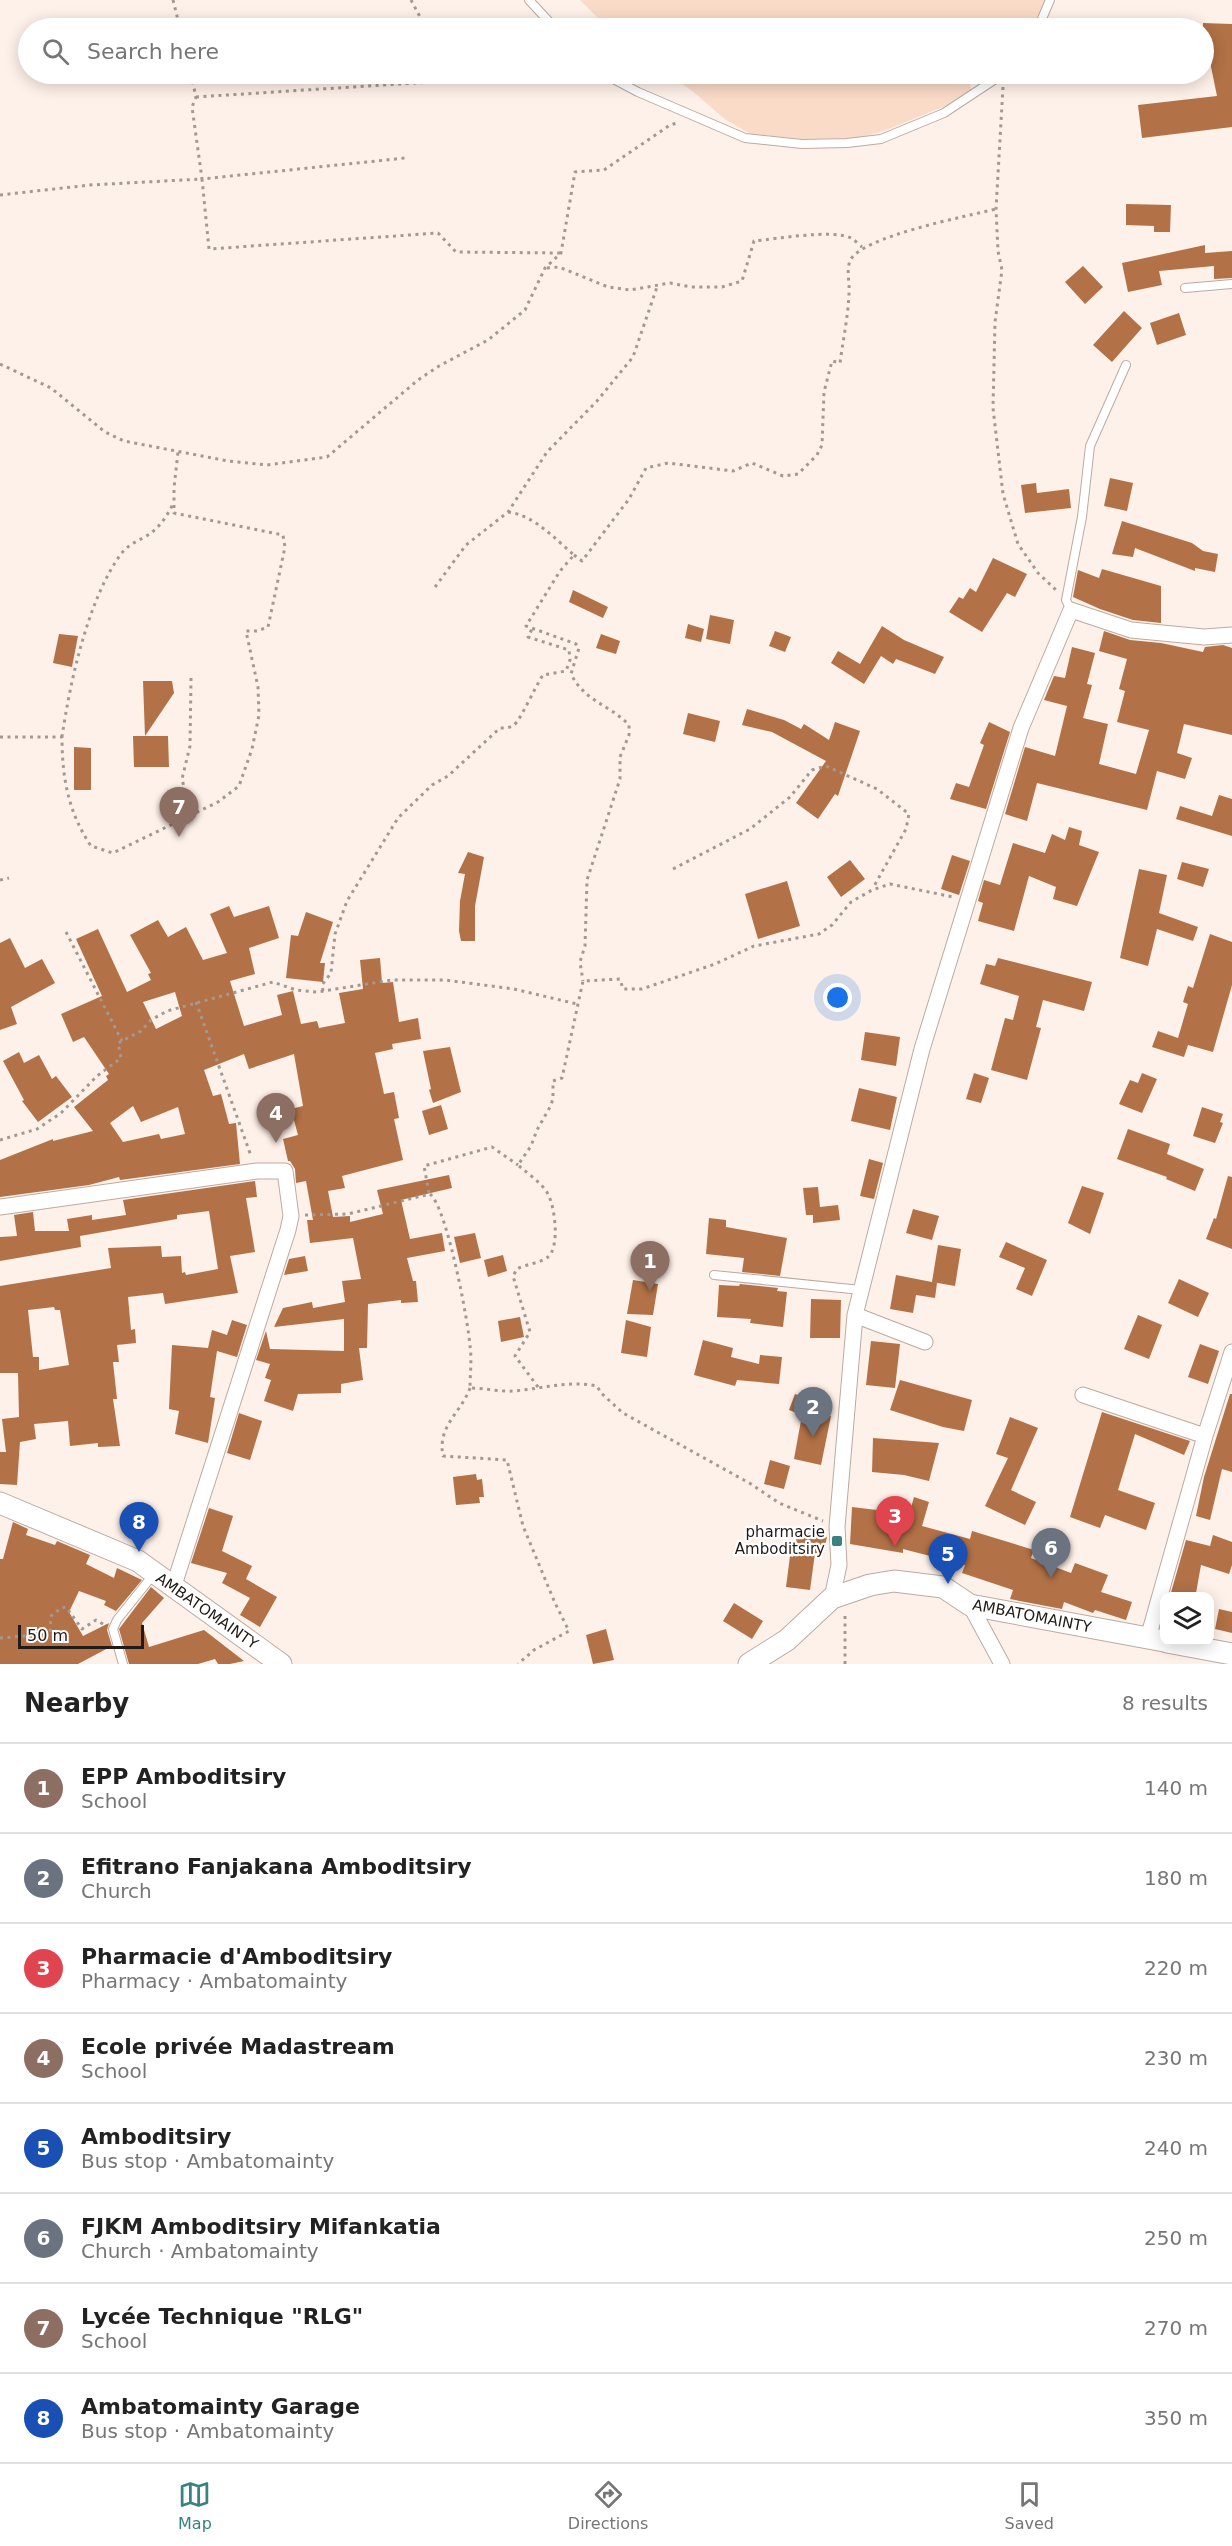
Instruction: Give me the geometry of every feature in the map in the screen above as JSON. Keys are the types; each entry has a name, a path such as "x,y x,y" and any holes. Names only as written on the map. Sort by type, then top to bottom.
{"main road":[{"name":"AMBATOMAINTY","path":"0,1503 138,1561 281,1664"},
{"name":"AMBATOMAINTY","path":"749,1664 787,1640 832,1598 870,1585 894,1581 943,1587 970,1605 1160,1640"},
{"name":"AMBATOMAINTY","path":"1191,1646 1232,1654"}],"street":[{"path":"832,1598 839,1565 837,1527 855,1315 922,1049 1022,728 1069,605 1131,630 1204,637 1232,635"},
{"path":"0,1207 257,1172 285,1171 291,1216 174,1586"},
{"path":"855,1315 925,1342"},
{"path":"1171,1592 1205,1436 1226,1390 1232,1352"},
{"path":"1083,1395 1205,1436"},
{"path":"970,1605 1002,1664"}],"lane":[{"path":"529,0 546,18"},
{"path":"1042,18 1050,0"},
{"path":"623,84 745,138 802,144 847,143 881,139 944,113 988,84"},
{"path":"1185,288 1232,284"},
{"path":"1069,605 1090,446 1126,365"},
{"path":"714,1275 861,1290"},
{"path":"123,1664 113,1629 117,1620 154,1574"}],"path":[{"path":"173,0 178,18"},
{"path":"411,0 421,18"},
{"path":"193,84 196,97 192,107 209,249 438,232 456,252 561,253"},
{"path":"196,97 399,84"},
{"path":"1003,84 996,209 998,250 1002,270 995,322 993,408 1003,494 1018,544 1038,573 1069,605"},
{"path":"0,364 51,388 105,432 124,441 228,461 267,465 327,457 418,380 488,340 525,310 545,268 561,253 575,172 604,170 670,125 696,117"},
{"path":"0,195 90,185 202,179 405,158"},
{"path":"508,512 515,513 544,529 582,561 629,499 646,468 668,463 733,471 752,463 783,476 798,474 817,455 822,445 824,392 832,361 840,363 849,294 848,264 853,254 862,247 924,226 996,209"},
{"path":"545,268 559,267 608,286 630,291 670,283 691,287 722,288 742,281 754,241 816,235 839,236 850,238 862,247"},
{"path":"435,587 466,545 508,512 547,452 597,401 633,357 657,287"},
{"path":"174,502 165,520 144,537 133,542 121,554 92,610 70,693 62,737 62,759 71,810 91,846 112,853 218,802 238,786 252,749 260,715 258,687 246,631 258,631 268,627 285,547 283,535 174,513 178,452"},
{"path":"518,1165 531,1146 550,1107 553,1099 553,1081 562,1078 583,981 580,962 585,946 587,880 620,779 620,757 629,735 629,724 578,687 572,674 579,648 576,644 526,626 560,571 574,555"},
{"path":"323,991 322,985 331,974 335,934 347,901 398,818 432,785 448,776 500,728 512,727 518,721 533,689 543,675 566,671 570,660 569,650 528,637 532,629"},
{"path":"191,678 190,746 182,779 191,816"},
{"path":"0,737 62,737"},
{"path":"673,869 750,829 790,797 812,770 826,766 877,789 909,814 906,829 872,890"},
{"path":"0,880 9,878"},
{"path":"583,981 620,979 622,989 642,989 715,964 754,946 819,934 832,924 851,902 872,890 890,884 969,900"},
{"path":"66,932 122,1041"},
{"path":"0,1140 37,1128 60,1113 97,1076 121,1058 118,1043 141,1031 151,1020 167,1011 273,982 296,990 323,991 392,980 446,980 514,989 577,1004"},
{"path":"196,1002 257,1172"},
{"path":"429,1194 424,1166 492,1147 518,1165 547,1193 552,1202 556,1233 554,1248 548,1258 517,1269 513,1276 530,1332 515,1356 538,1387"},
{"path":"291,1216 348,1214 429,1194 434,1197 464,1297 471,1348 470,1388 466,1399 446,1424 441,1446 443,1456 507,1460 523,1526 569,1631 534,1650 518,1664"},
{"path":"470,1388 509,1391 558,1383 597,1386 601,1394 624,1413 751,1484 779,1503 837,1527"},
{"path":"0,1638 50,1634 51,1616 66,1607 82,1629 96,1620 113,1629"},
{"path":"845,1629 845,1664"}],"shaded area":[{"path":"580,0 1046,0 1036,18 598,18"},
{"path":"682,84 970,84 972,95 886,130 859,138 803,139 751,134 726,120"}],"building":[{"path":"1214,23 1232,24 1232,127 1142,138 1138,105 1217,96 1214,81"},
{"path":"1126,204 1171,205 1170,232 1154,232 1154,226 1126,225"},
{"path":"1205,245 1205,253 1232,251 1232,278 1214,279 1214,266 1159,271 1162,285 1128,292 1122,263"},
{"path":"1083,266 1103,287 1085,304 1065,282"},
{"path":"1124,311 1142,328 1112,362 1093,345"},
{"path":"1179,313 1186,335 1157,345 1150,323"},
{"path":"1110,478 1133,483 1127,511 1104,506"},
{"path":"1036,483 1037,493 1069,489 1071,508 1025,513 1021,485"},
{"path":"1122,521 1192,543 1203,551 1218,554 1215,572 1195,568 1195,571 1135,548 1133,557 1112,554"},
{"path":"993,558 1027,574 1015,597 1007,593 982,632 949,612 959,597 963,599 970,588 976,592"},
{"path":"1102,569 1161,586 1161,623 1133,620 1073,597 1078,570 1099,578"},
{"path":"573,590 608,607 603,618 569,602"},
{"path":"710,615 734,620 730,644 706,639"},
{"path":"688,624 704,629 701,642 685,638"},
{"path":"882,626 904,640 944,657 935,674 896,659 893,664 881,656 864,684 831,663 838,651 860,664"},
{"path":"775,631 791,637 785,652 769,646"},
{"path":"1104,631 1130,640 1161,643 1203,652 1205,647 1223,645 1232,648 1232,735 1184,724 1177,753 1192,758 1185,779 1157,771 1147,810 1037,783 1027,821 1005,814 1025,747 1055,756 1067,706 1044,700 1054,676 1065,678 1072,647 1095,653 1087,684 1092,685 1083,718 1108,724 1099,764 1136,774 1149,730 1117,722 1125,691 1119,689 1127,659 1099,651"},
{"path":"59,634 78,636 72,667 53,663"},
{"path":"601,634 620,641 616,654 596,648"},
{"path":"143,681 172,681 174,693 145,736"},
{"path":"747,709 784,720 801,729 804,724 829,740 835,722 860,731 838,796 835,794 818,819 796,803 826,761 772,732 742,725"},
{"path":"688,713 720,721 715,742 683,734"},
{"path":"989,722 1010,732 986,809 950,799 956,783 969,787 984,745 980,743"},
{"path":"133,736 168,736 169,767 134,767"},
{"path":"74,747 91,748 91,790 74,790"},
{"path":"1219,795 1232,799 1232,836 1176,819 1180,806 1212,816"},
{"path":"1069,827 1082,831 1079,845 1099,852 1077,906 1053,899 1056,887 1029,876 1014,931 978,921 983,903 978,901 984,880 1000,885 1013,843 1045,853 1052,834 1065,840"},
{"path":"468,852 484,857 475,906 475,941 461,941 460,901 465,874 458,873"},
{"path":"952,855 970,861 959,895 941,889"},
{"path":"850,860 865,879 841,897 827,877"},
{"path":"1182,862 1209,869 1203,887 1177,879"},
{"path":"1139,869 1167,875 1159,913 1198,927 1193,941 1157,929 1148,966 1120,958"},
{"path":"787,881 800,926 758,939 745,894"},
{"path":"229,906 234,917 269,906 279,938 249,948 255,974 230,981 244,1026 282,1015 277,995 293,991 301,1024 317,1021 319,1028 345,1023 339,993 363,989 360,960 380,958 382,983 393,982 399,1022 418,1018 421,1039 392,1044 393,1049 375,1053 384,1094 394,1092 399,1118 394,1119 403,1160 342,1176 345,1188 328,1191 333,1217 350,1216 350,1222 383,1214 377,1190 449,1175 452,1188 401,1200 410,1239 442,1233 445,1251 407,1258 413,1281 416,1281 418,1302 401,1303 401,1300 368,1304 367,1348 359,1348 363,1380 341,1384 341,1393 298,1394 293,1411 264,1401 271,1380 265,1378 270,1364 256,1360 266,1331 270,1349 344,1351 344,1319 274,1327 283,1308 312,1302 313,1308 345,1302 342,1281 361,1279 353,1238 310,1243 307,1220 313,1220 306,1181 296,1183 295,1169 288,1161 283,1139 298,1135 291,1109 303,1106 294,1054 249,1069 244,1054 204,1070 213,1096 221,1094 229,1124 236,1123 240,1164 120,1180 119,1177 89,1185 0,1197 0,1160 53,1139 53,1141 93,1131 74,1107 108,1080 106,1076 109,1074 84,1037 73,1042 61,1014 102,996 76,939 98,929 127,992 151,980 148,974 151,973 130,935 158,920 168,937 186,927 203,960 227,953 210,914","holes":["175,992 182,1016 156,1029 143,1002","133,1106 141,1122 178,1107 185,1134 161,1139 159,1134 123,1142 110,1123"]},
{"path":"306,912 333,922 320,963 325,963 323,982 286,978 291,935 298,936"},
{"path":"1210,934 1232,942 1232,985 1213,1052 1188,1045 1184,1057 1152,1047 1158,1031 1178,1038 1188,1004 1183,1002 1188,986 1193,988"},
{"path":"10,938 25,968 42,959 55,983 11,1007 17,1024 0,1030 0,943"},
{"path":"998,958 1092,982 1084,1011 1043,1000 1036,1027 1041,1028 1027,1080 991,1070 1005,1018 1013,1020 1019,996 980,984 986,964 995,966"},
{"path":"865,1032 900,1037 896,1066 861,1060"},
{"path":"450,1047 461,1092 433,1103 423,1051"},
{"path":"19,1052 24,1063 39,1055 52,1079 56,1076 72,1097 38,1122 22,1101 24,1100 3,1061"},
{"path":"974,1073 989,1078 981,1103 966,1099"},
{"path":"1142,1073 1157,1079 1142,1113 1119,1104 1130,1080 1138,1083"},
{"path":"859,1088 897,1097 890,1130 851,1121"},
{"path":"441,1105 448,1129 429,1135 422,1111"},
{"path":"1202,1107 1223,1114 1220,1122 1223,1123 1215,1143 1193,1136"},
{"path":"1128,1129 1170,1144 1167,1154 1204,1169 1195,1191 1166,1179 1167,1177 1117,1159"},
{"path":"869,1159 883,1163 874,1199 860,1196"},
{"path":"1228,1176 1232,1177 1232,1249 1206,1239 1214,1218 1216,1219"},
{"path":"255,1181 257,1197 246,1198 255,1252 230,1256 238,1293 165,1304 163,1293 128,1297 131,1330 135,1329 136,1343 117,1345 119,1362 113,1362 117,1399 113,1399 120,1446 98,1447 98,1443 70,1446 68,1421 34,1424 36,1439 20,1442 17,1485 0,1484 0,1452 6,1452 2,1419 19,1417 18,1373 0,1373 0,1286 111,1268 108,1248 161,1246 162,1257 181,1256 182,1273 185,1272 186,1275 218,1269 209,1211 177,1215 177,1219 80,1236 81,1247 0,1261 0,1237 17,1236 14,1215 33,1212 35,1231 69,1231 67,1219 92,1215 92,1220 126,1215 123,1200","holes":["54,1307 55,1310 60,1310 69,1365 39,1370 39,1357 33,1357 28,1310"]},
{"path":"1082,1186 1104,1193 1090,1234 1068,1223"},
{"path":"818,1187 820,1207 838,1205 840,1220 813,1223 813,1215 806,1215 803,1188"},
{"path":"913,1209 939,1216 932,1240 906,1233"},
{"path":"709,1218 726,1220 726,1227 787,1238 780,1276 742,1272 744,1258 706,1254"},
{"path":"475,1233 481,1258 460,1263 454,1237"},
{"path":"1006,1242 1047,1260 1032,1296 1016,1289 1025,1268 999,1257"},
{"path":"938,1245 961,1249 955,1286 932,1282"},
{"path":"503,1255 507,1271 488,1277 484,1260"},
{"path":"305,1256 308,1271 284,1275 289,1259"},
{"path":"896,1275 937,1283 935,1298 916,1295 913,1313 890,1309"},
{"path":"1179,1279 1209,1293 1198,1317 1168,1303"},
{"path":"633,1280 658,1284 653,1315 627,1314"},
{"path":"740,1284 778,1288 777,1291 787,1292 783,1327 750,1323 751,1319 717,1317 719,1285 739,1286"},
{"path":"811,1299 841,1300 840,1338 810,1338"},
{"path":"1138,1315 1162,1325 1149,1359 1124,1349"},
{"path":"520,1317 524,1337 501,1342 498,1321"},
{"path":"232,1320 247,1325 237,1357 217,1351 210,1397 215,1398 208,1443 175,1434 179,1411 169,1409 172,1345 208,1348 212,1330 227,1335"},
{"path":"626,1320 651,1327 647,1357 621,1353"},
{"path":"703,1340 733,1348 731,1357 759,1364 760,1355 782,1357 779,1384 737,1380 735,1386 694,1375"},
{"path":"871,1341 900,1344 895,1388 866,1385"},
{"path":"1200,1344 1219,1351 1208,1384 1188,1377"},
{"path":"900,1380 972,1400 964,1431 943,1427 890,1410"},
{"path":"795,1394 809,1399 806,1411 831,1416 821,1465 794,1459 802,1415 789,1410"},
{"path":"1230,1394 1232,1394 1232,1472 1222,1469 1210,1520 1196,1516 1204,1477"},
{"path":"1102,1412 1190,1441 1184,1455 1135,1434 1118,1490 1155,1503 1146,1530 1105,1515 1100,1528 1070,1517"},
{"path":"239,1413 262,1421 250,1460 227,1453"},
{"path":"1010,1417 1038,1428 1011,1490 1036,1502 1025,1525 985,1506 1008,1458 996,1454"},
{"path":"873,1438 939,1443 929,1481 904,1475 872,1472"},
{"path":"770,1460 790,1466 784,1489 764,1484"},
{"path":"476,1474 477,1480 482,1479 484,1497 479,1497 480,1503 456,1505 453,1477"},
{"path":"914,1497 929,1502 922,1526 970,1539 972,1531 1034,1550 1031,1558 1071,1573 1075,1563 1108,1575 1101,1592 1132,1602 1126,1620 1095,1610 1093,1613 1064,1602 1062,1609 1010,1599 1013,1590 962,1573 965,1565 903,1549 903,1553 850,1544 852,1507 877,1510 878,1525 905,1529"},
{"path":"209,1508 233,1516 222,1551 252,1566 246,1579 277,1597 260,1627 240,1615 250,1598 222,1583 227,1573 191,1563"},
{"path":"13,1522 28,1529 26,1535 55,1545 57,1541 90,1555 86,1564 114,1578 117,1568 142,1580 116,1611 104,1605 106,1601 79,1591 69,1612 83,1636 109,1623 107,1630 112,1646 78,1664 0,1664 0,1559 3,1559"},
{"path":"798,1531 827,1537 823,1554 815,1553 810,1590 786,1587 790,1556 793,1557"},
{"path":"1213,1535 1232,1542 1232,1565 1229,1574 1201,1565 1196,1592 1171,1592 1186,1540 1210,1546"},
{"path":"151,1587 164,1598 142,1623 149,1647 204,1630 244,1661 218,1664 215,1659 198,1664 129,1664 119,1629"},
{"path":"734,1603 763,1621 752,1639 723,1621"},
{"path":"1219,1609 1232,1612 1232,1633 1215,1629"},
{"path":"606,1629 614,1660 593,1664 586,1635"}],"place":[{"name":"Lycée Technique \"RLG\"","path":"179,837"},
{"name":"Ecole privée Madastream","path":"276,1143"},
{"name":"EPP Amboditsiry","path":"650,1291"},
{"name":"Efitrano Fanjakana Amboditsiry","path":"813,1437"},
{"name":"pharmacie Amboditsiry","path":"837,1541"},
{"name":"Pharmacie d'Amboditsiry","path":"895,1546"},
{"name":"Ambatomainty Garage","path":"139,1552"},
{"name":"FJKM Amboditsiry Mifankatia","path":"1051,1578"},
{"name":"Amboditsiry","path":"948,1584"}]}
